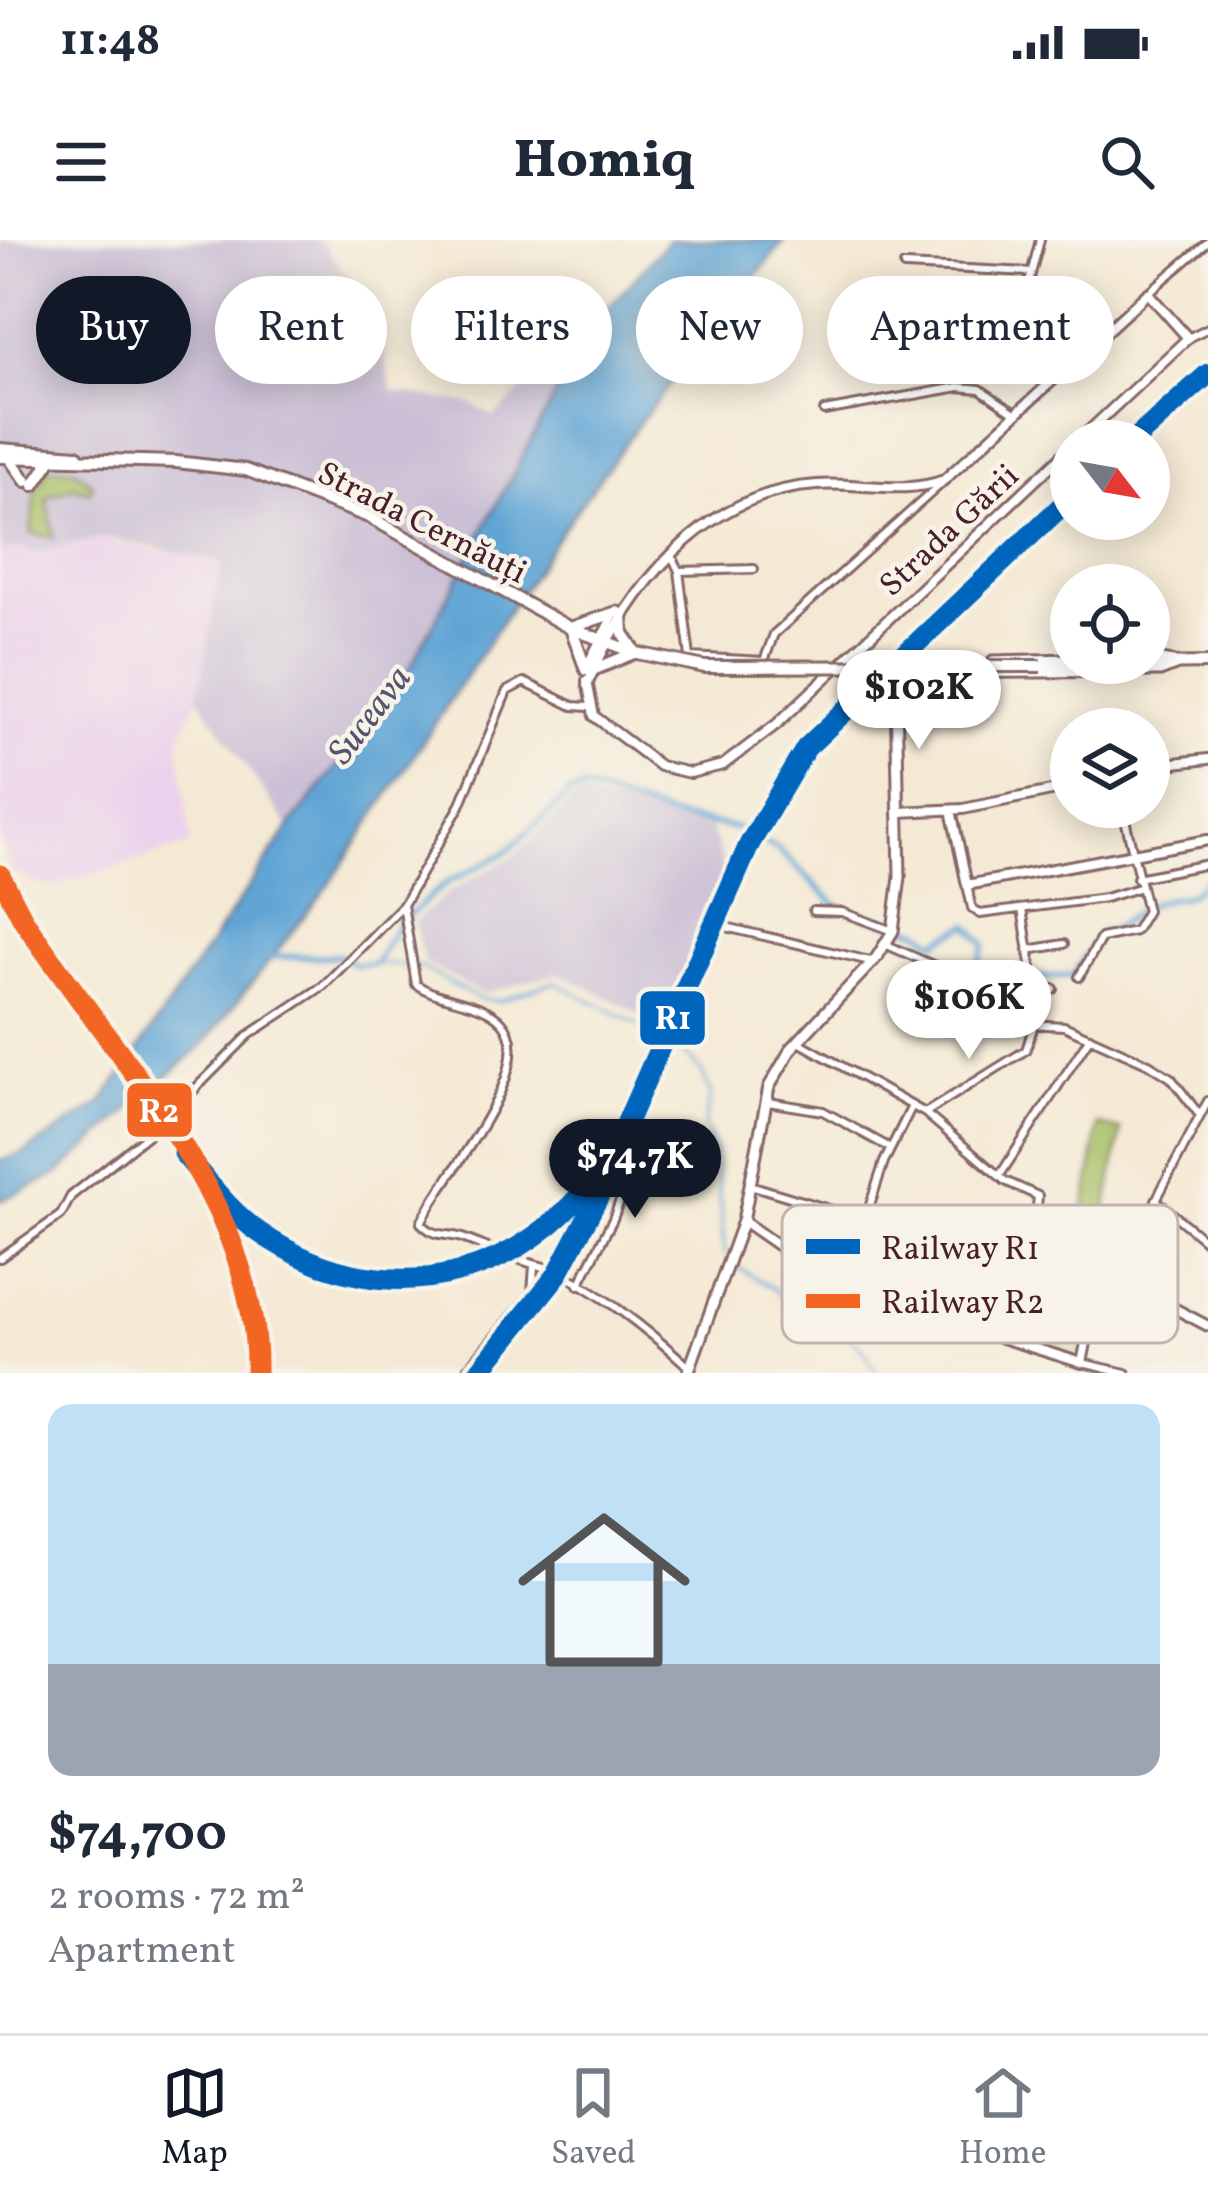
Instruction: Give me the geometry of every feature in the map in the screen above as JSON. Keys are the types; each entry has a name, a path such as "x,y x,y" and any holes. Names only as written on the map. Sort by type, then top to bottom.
{"main road":[{"name":"Strada Cernăuți","path":"2,455 176,462"},
{"name":"Strada Cernăuți","path":"2,455 176,462 271,478 413,540 570,628 637,653 705,667 1208,664"},
{"path":"2,455 19,465 30,483 51,460"},
{"path":"620,613 625,637 637,653 590,670 570,628 620,613"},
{"path":"689,1371 743,1221 764,1101 797,1041 873,962 894,925 896,694 907,671 917,664 1050,660"},
{"path":"1170,662 1178,664"},
{"path":"896,694 907,680 925,674 1160,671 1178,664"}],"street":[{"path":"1029,276 1040,240"},
{"path":"1114,322 1208,242"},
{"path":"904,266 1030,272"},
{"path":"1148,293 1188,338"},
{"path":"1100,420 1188,338 1208,328"},
{"path":"671,554 680,571 690,657 764,661 774,634 1045,384"},
{"path":"824,411 959,387 990,393 1015,412"},
{"name":"Strada Gării","path":"590,707 609,731 660,766 690,772 723,765 777,724 1050,468"},
{"path":"0,1258 62,1215 71,1196 138,1144 248,1035 355,957 403,905 460,806 507,691 524,682 573,706 590,707 587,685 601,639 671,554 720,516 795,487 914,488 944,480"},
{"path":"680,571 754,569"},
{"path":"1170,764 1208,759"},
{"path":"898,812 951,810 1050,791"},
{"path":"951,810 972,908 980,914 1022,909 1208,864"},
{"path":"1079,977 1101,938 1135,931 1147,911 1126,828"},
{"path":"967,885 1208,841"},
{"path":"403,905 411,965 424,990 497,1018 508,1033 512,1052 505,1087 421,1220 440,1238 449,1237 578,1285 652,1334 689,1371"},
{"path":"1022,909 1034,982 1041,989 1054,988"},
{"path":"813,911 842,911 894,925"},
{"path":"730,928 873,962"},
{"path":"1028,950 1064,944"},
{"path":"886,945 951,973 1034,1025 1064,1026 1162,1071 1198,1113"},
{"path":"925,1113 1026,1050 1034,1025"},
{"path":"1000,1175 1090,1037"},
{"path":"797,1041 925,1113 1000,1175 1040,1199 1039,1205"},
{"path":"764,1101 823,1112 890,1148"},
{"path":"1157,1205 1198,1113 1208,1101"},
{"path":"870,1205 890,1148 912,1106"},
{"path":"578,1285 613,1219 644,1136"},
{"path":"750,1185 816,1205"},
{"path":"743,1221 782,1248"},
{"path":"1178,1222 1208,1243"},
{"path":"464,1373 532,1292 534,1266"},
{"path":"1178,1310 1208,1326"},
{"path":"1018,1343 1126,1373"},
{"path":"1082,1363 1086,1343"}],"shaded area":[{"path":"0,240 320,240 347,276 215,276 215,384 387,384 387,367 392,391 472,404 494,417 529,384 561,384 403,683 289,828 198,697 222,562 103,537 35,553 20,547 0,552"},
{"path":"0,461 112,542 222,562 198,697 179,742 191,844 50,887 12,873 0,839"},
{"path":"577,794 711,828 725,871 665,1026 558,973 483,994 424,962 414,922 449,892 514,856"}],"green space":[{"path":"48,468 73,468 93,485 89,492 73,487 47,498 54,538 31,533 36,490"},
{"path":"1098,1125 1121,1130 1107,1205 1085,1205"},
{"path":"1035,1343 1082,1343 1080,1356"}],"water":[{"path":"669,240 785,240 756,276 636,276"},
{"path":"636,276 636,384 670,384 562,530 329,885 204,1044 57,1175 0,1201 0,1161 24,1153 102,1103 289,828 402,683 561,384 612,384 612,303"}],"waterway":[{"path":"269,957 340,956 356,965 375,964 397,926 446,883 505,853 570,793 586,789 673,817 736,828 779,850 839,908 920,931 936,942 968,925 985,944 976,974 982,982 1073,975 1100,933 1149,905 1191,893 1208,878"},
{"path":"375,964 419,966 479,999 499,1001 554,982 677,1044 702,1072 711,1095 704,1125 715,1153 725,1255"},
{"path":"737,1267 782,1297"},
{"path":"856,1343 876,1373"}],"railway":[{"path":"1157,420 1208,374"},
{"path":"183,1153 229,1206 260,1233 311,1261 362,1276 413,1279 462,1271 509,1252 551,1223 589,1185 620,1138 750,843 806,748 1050,517"},
{"path":"478,1373 557,1275 604,1184"}],"rail line":[{"name":"R1","path":"1157,420 1208,374"},
{"name":"R1","path":"183,1153 229,1206 260,1233 311,1261 362,1276 413,1279 462,1271 509,1252 551,1223 589,1185 620,1138 750,843 806,748 1050,517"},
{"name":"R2","path":"0,875 23,919 175,1133 208,1190 234,1249 251,1310 256,1373"},
{"name":"R1","path":"478,1373 557,1275 602,1190"}],"water label":[{"name":"Suceava","path":"368,714"}]}
